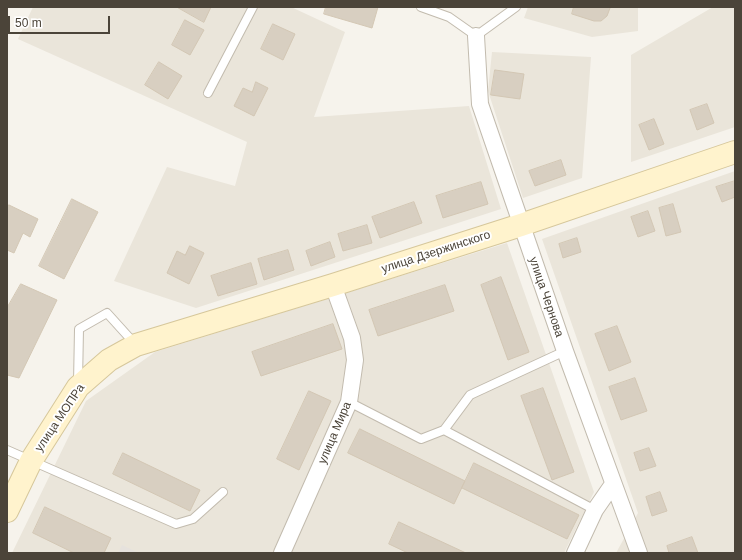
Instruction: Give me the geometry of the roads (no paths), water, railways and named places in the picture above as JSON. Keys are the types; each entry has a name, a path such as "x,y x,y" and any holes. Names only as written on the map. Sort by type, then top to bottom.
{"street":[{"name":"улица Чернова","path":"476,36 480,104 565,351 639,553"},
{"name":"улица Дзержинского","path":"136,345 333,285 521,225 735,152"},
{"name":"улица Мира","path":"282,553 350,402 355,360 352,338 333,285"},
{"name":"улица МОПРа","path":"7,511 31,460 78,387 110,360 136,345"},
{"path":"575,553 594,510 613,484"}],"lane":[{"path":"208,93 253,7"},
{"path":"421,7 449,17 476,36 516,7"},
{"path":"78,387 79,329 107,313 136,345"},
{"path":"350,402 421,438 444,430 470,395 565,351"},
{"path":"444,430 594,510"},
{"path":"7,450 176,524 193,519 223,492"}]}
